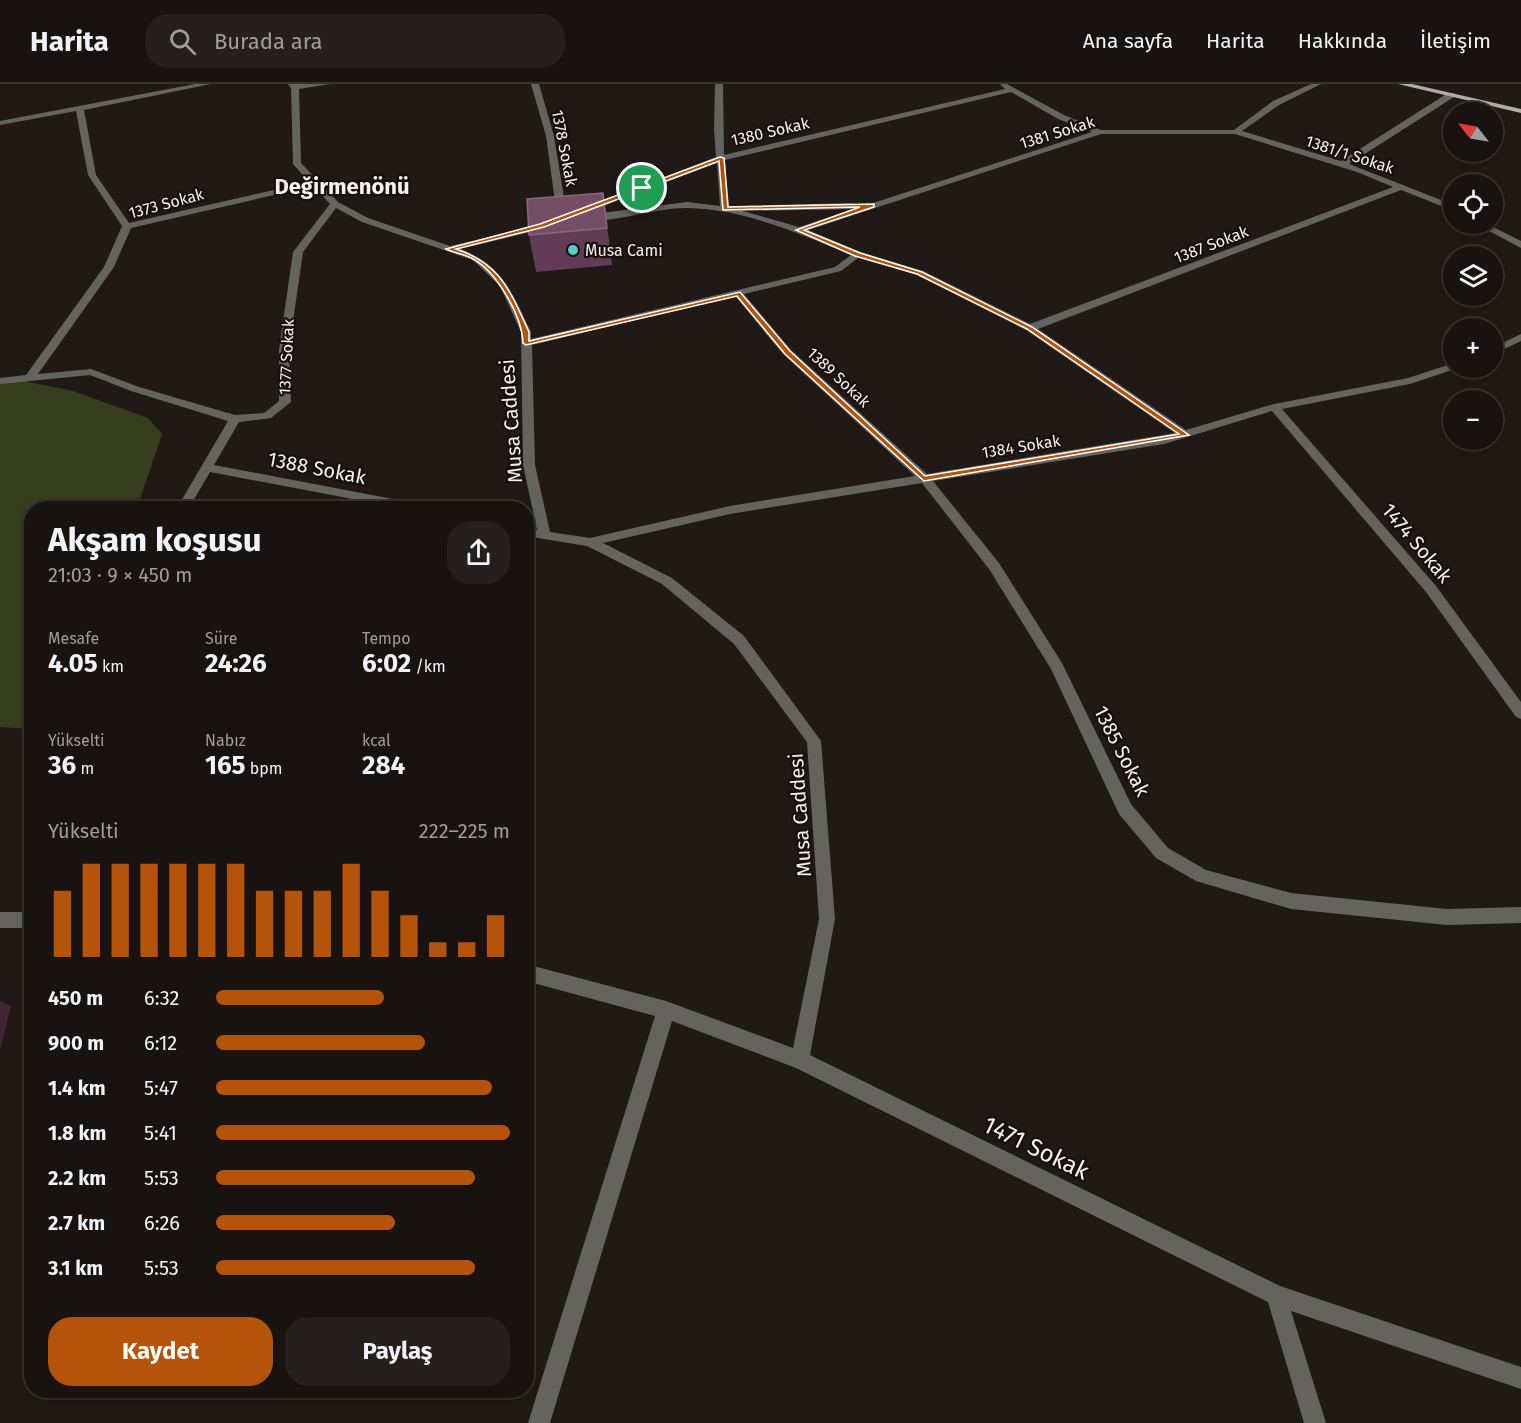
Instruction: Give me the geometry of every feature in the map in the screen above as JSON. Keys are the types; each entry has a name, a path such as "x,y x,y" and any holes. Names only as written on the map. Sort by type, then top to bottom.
{"main road":[{"path":"1402,84 1521,111"}],"street":[{"path":"0,123 80,110 207,84"},
{"path":"293,86 326,84"},
{"name":"1378 Sokak","path":"535,84 550,136 562,219"},
{"path":"719,84 718,130 725,208 799,230 858,254 920,273 1030,328 1186,435"},
{"path":"1001,84 1061,117 1100,132"},
{"path":"1236,132 1276,104 1317,84"},
{"name":"Musa Caddesi","path":"293,86 297,164 334,204 365,220 476,258 504,285 526,332 529,465 545,536 590,542 668,581 739,640 814,741 827,919 800,1060"},
{"name":"1380 Sokak","path":"542,226 722,158 1011,90"},
{"path":"1341,165 1451,95"},
{"path":"80,110 92,175 127,226"},
{"name":"1381 Sokak","path":"799,230 1100,132 1236,132"},
{"name":"1381/1 Sokak","path":"1236,132 1403,186 1443,203"},
{"name":"1373 Sokak","path":"31,376 109,267 127,226 315,183"},
{"name":"1387 Sokak","path":"1030,328 1403,186"},
{"name":"1377 Sokak","path":"235,419 267,416 285,402 284,350 298,252 334,204"},
{"name":"1380 Sokak","path":"449,249 542,226 636,210 687,205 725,208"},
{"name":"1381 Sokak","path":"725,208 872,206"},
{"path":"1500,234 1521,245"},
{"path":"526,343 838,269 858,254"},
{"name":"1389 Sokak","path":"738,294 788,352 924,478"},
{"path":"1503,346 1521,337"},
{"name":"1384 Sokak","path":"590,542 730,510 1186,435 1274,407 1410,381 1443,370"},
{"path":"0,381 31,376 91,372 135,389 235,419 187,501"},
{"name":"1474 Sokak","path":"1274,407 1431,589 1515,693 1521,713"},
{"name":"1388 Sokak","path":"207,468 382,501"},
{"name":"1385 Sokak","path":"924,478 994,566 1057,667 1125,808 1162,853 1202,876 1291,901 1447,917 1521,915"},
{"path":"534,534 545,536"},
{"path":"0,920 24,918"},
{"name":"1471 Sokak","path":"534,974 666,1010 800,1060 1276,1295 1521,1378"},
{"path":"539,1423 666,1010"},
{"path":"1276,1295 1315,1423"}],"green space":[{"path":"23,381 73,391 148,418 162,434 139,501 24,501 24,729 0,727 0,383"}],"building":[{"path":"603,193 607,228 529,235 527,199"}],"place":[{"name":"Musa Cami","path":"573,250"}],"district":[{"name":"Değirmenönü","path":"342,186"}],"route":[{"path":"722,158 725,208 872,206 799,230 858,254 920,273 1030,328 1186,435 924,478 788,352 745,305 738,294 526,343 526,332 504,285 476,258 449,249 542,226 642,188 722,158"}]}
